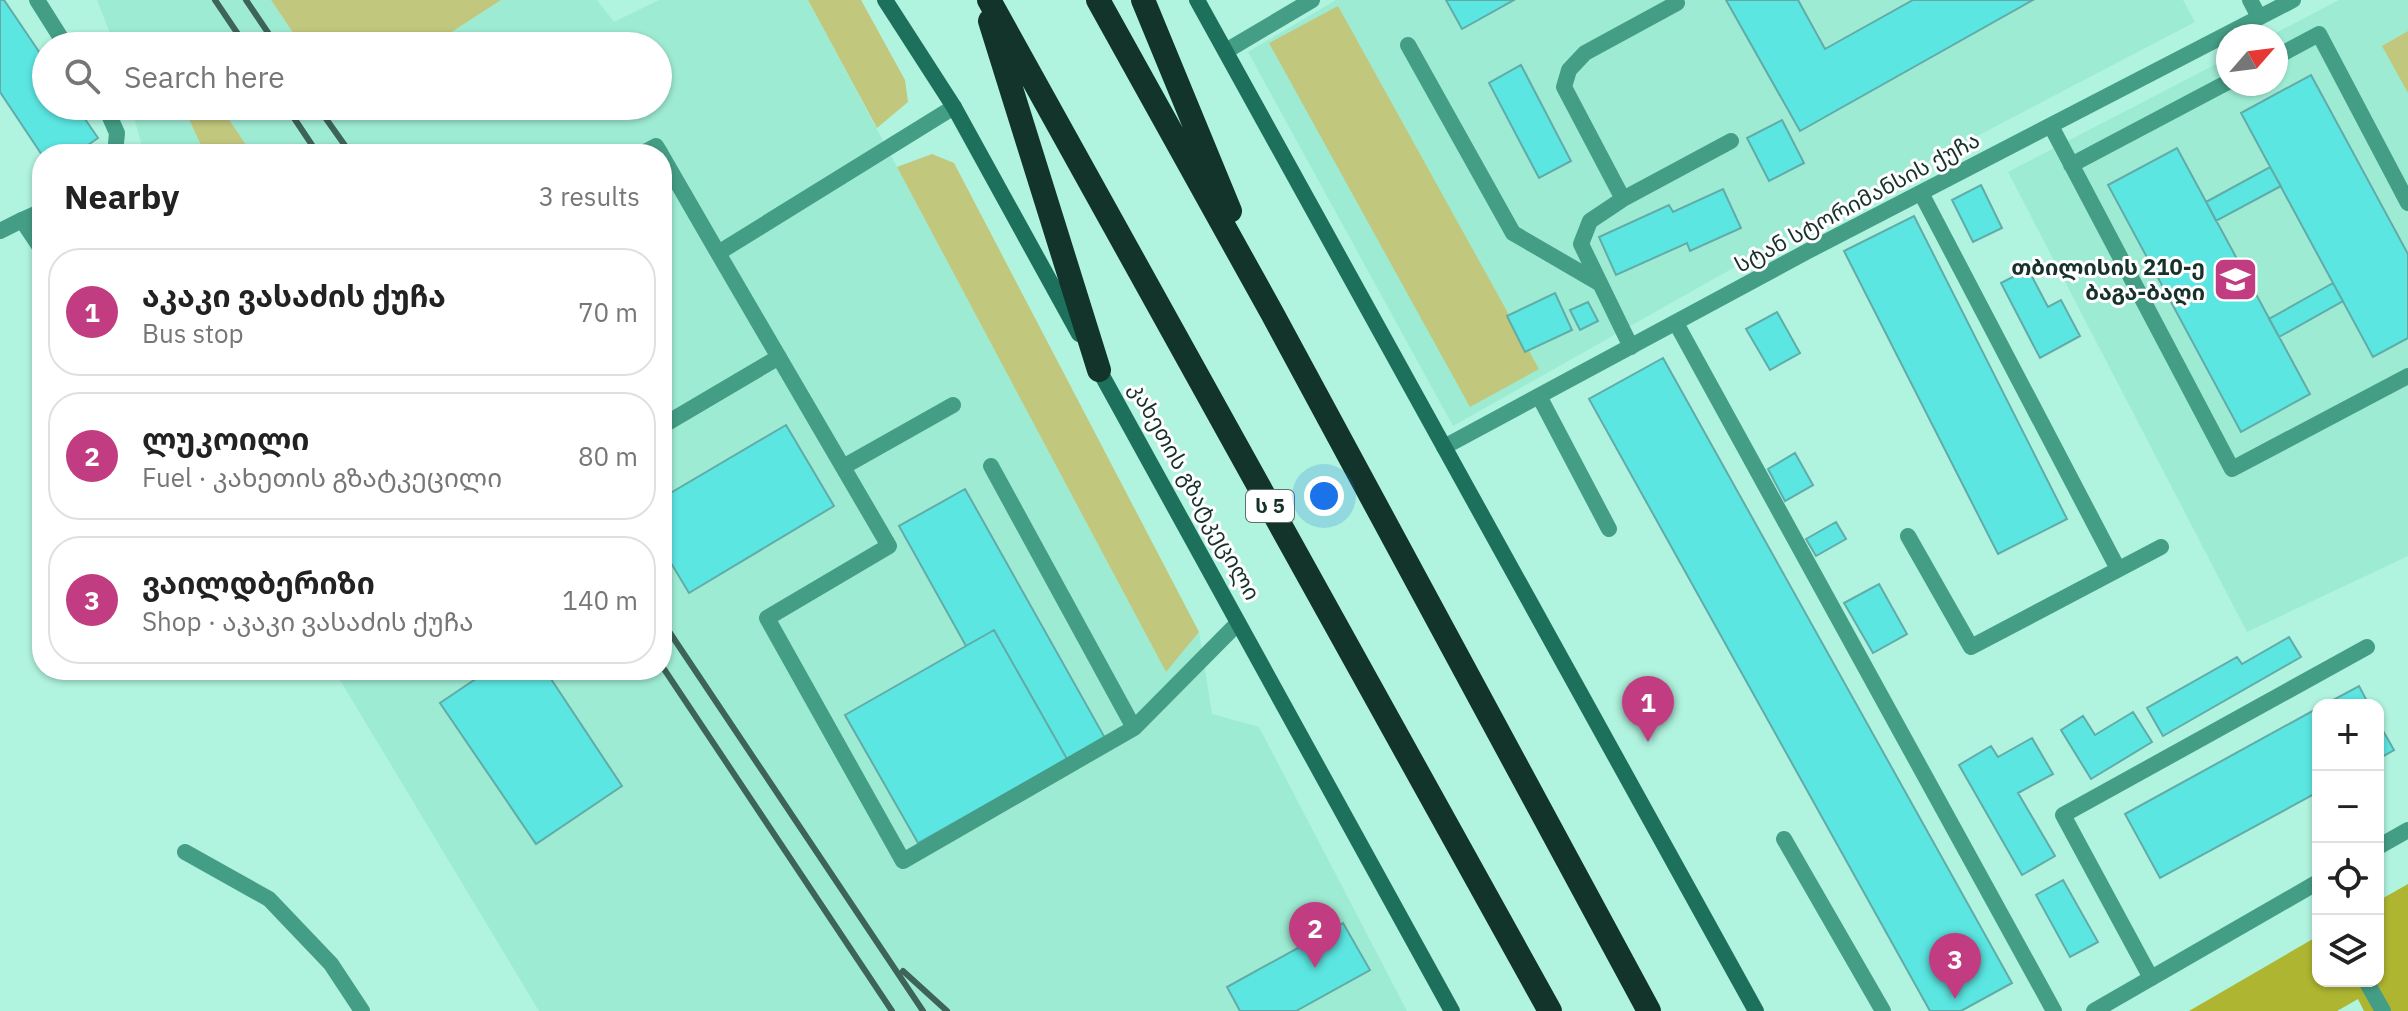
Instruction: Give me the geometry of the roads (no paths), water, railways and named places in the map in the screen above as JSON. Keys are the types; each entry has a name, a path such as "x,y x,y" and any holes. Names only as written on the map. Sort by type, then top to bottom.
{"highway":[{"path":"983,0 1099,370"},
{"name":"ს 5","path":"989,0 1550,1011"},
{"path":"1098,0 1272,313 1649,1011"},
{"path":"1143,0 1272,313"}],"street":[{"path":"37,0 57,32"},
{"name":"კახეთის გზატკეცილი","path":"885,0 954,107 1452,1011"},
{"path":"1226,51 1312,0"},
{"path":"2250,0 2259,17"},
{"name":"სტან სტორიმანსის ქუჩა","path":"1444,447 1921,193 2293,0"},
{"path":"1201,3 1756,1011"},
{"path":"1623,199 1564,87 1569,70 1585,53 1677,3"},
{"path":"2288,51 2319,34 2408,203"},
{"path":"1408,45 1513,233 1600,284"},
{"path":"2071,165 2216,88"},
{"path":"718,253 954,107"},
{"path":"111,120 117,133 116,144"},
{"path":"2051,126 2232,469 2408,376"},
{"path":"1631,347 1581,244 1590,221 1623,199 1731,141"},
{"path":"672,174 889,546 767,618 903,861 1134,728 1238,623"},
{"path":"1921,193 2118,569"},
{"path":"0,231 32,216"},
{"path":"22,220 32,235"},
{"path":"1676,323 2054,1011"},
{"path":"672,420 779,357"},
{"path":"1539,396 1609,529"},
{"path":"843,467 953,405"},
{"path":"991,466 1134,728"},
{"path":"1908,536 1971,647 2161,547"},
{"path":"2151,978 2063,815 2367,647"},
{"path":"2384,844 2408,830"},
{"path":"1784,839 1883,1011"},
{"path":"185,852 269,899 331,964 362,1011"},
{"path":"2094,1011 2312,889"},
{"path":"2369,987 2383,1011"}],"railway":[{"path":"215,0 237,32"},
{"path":"246,0 268,32"},
{"path":"295,120 311,144"},
{"path":"327,120 344,144"},
{"path":"672,636 923,1011"},
{"path":"671,680 892,1011"},
{"path":"903,971 947,1011"}],"place":[{"name":"თბილისის 210-ე ბაგა-ბაღი","path":"2236,280"},
{"name":"აკაკი ვასაძის ქუჩა","path":"1648,742"},
{"name":"ლუკოილი","path":"1315,968"},
{"name":"ვაილდბერიზი","path":"1955,999"}]}
